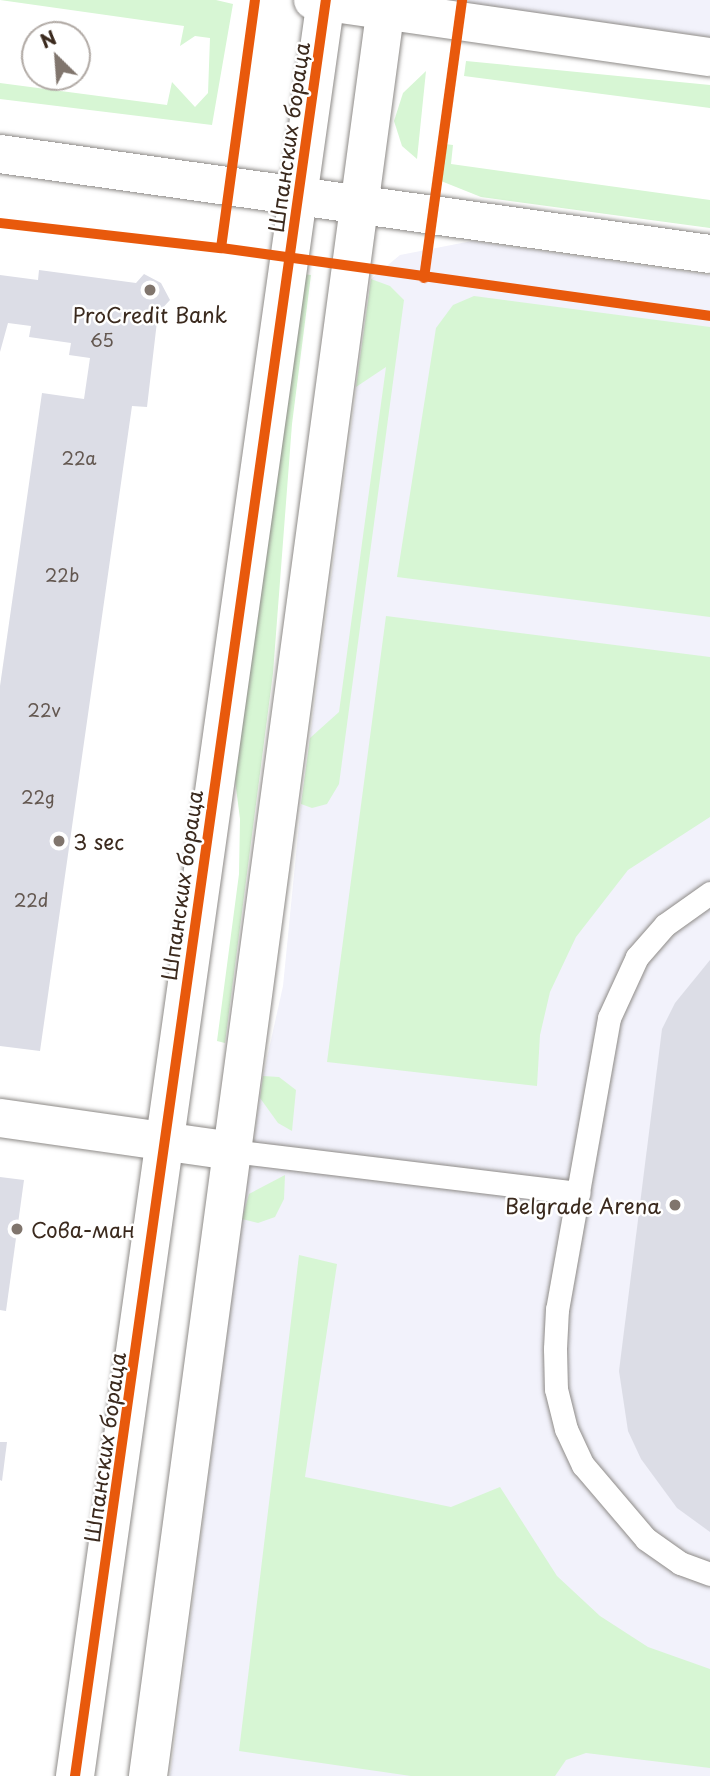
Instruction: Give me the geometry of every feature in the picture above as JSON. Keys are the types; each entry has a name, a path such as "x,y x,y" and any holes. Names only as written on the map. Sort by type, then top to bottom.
{"street":[{"path":"321,1 386,5 710,57"},
{"name":"Шпанских бораца","path":"75,1776 300,193 321,1"},
{"path":"148,1776 357,202 386,5"},
{"path":"0,154 300,193 710,254"},
{"path":"0,1118 232,1151"}],"lane":[{"path":"710,893 665,925 637,957 622,986 600,1050 555,1349 556,1389 566,1429 583,1465 622,1517 680,1563 710,1574"},
{"path":"232,1151 578,1193"}],"shaded area":[{"path":"438,0 710,0 710,37"},
{"path":"472,241 710,275 710,1776 170,1776 242,1219 263,1076 283,986 301,804 371,279 400,255"}],"green space":[{"path":"0,0 216,0 233,4 212,125 0,99 0,83 21,86 21,91 61,91 167,105 172,82 195,107 208,93 210,38 195,36 180,46 184,26"},
{"path":"466,61 710,85 710,108 464,76"},
{"path":"426,71 417,159 402,146 394,121 403,93"},
{"path":"445,144 453,145 451,164 710,200 710,228 481,197 441,181"},
{"path":"303,274 311,275 292,424 273,673 225,1043 217,1041 239,874 240,819 235,780"},
{"path":"371,279 390,286 404,300 339,784 327,804 312,808 301,804 310,738 339,712 386,367 356,387"},
{"path":"474,296 710,327 710,617 397,577 436,328 453,305"},
{"path":"386,616 710,657 710,817 628,870 576,937 550,992 540,1035 537,1086 327,1062"},
{"path":"263,1076 279,1077 296,1090 292,1131 278,1123 260,1098"},
{"path":"285,1175 284,1199 275,1217 258,1223 242,1219 249,1194"},
{"path":"299,1255 337,1264 305,1477 451,1507 500,1487 557,1576 600,1616 648,1647 710,1669 710,1768 586,1753 566,1760 555,1776 411,1776 239,1751"}],"building":[{"path":"39,270 136,283 144,274 161,283 170,300 158,313 147,407 132,406 40,1051 0,1046 0,686 42,393 84,399 90,358 69,355 71,343 29,337 31,326 8,323 0,352 0,275 38,280"},
{"name":"Belgrade Arena","path":"710,960 710,1532 677,1508 641,1459 628,1431 619,1371 662,1029 675,1003"},
{"path":"0,1177 24,1180 6,1311 0,1310"},
{"path":"0,1442 7,1442 2,1481 0,1480"}],"cycle path":[{"path":"221,248 255,0"},
{"path":"75,1776 326,0"},
{"path":"424,278 462,0"},
{"path":"0,223 221,248 710,316"}],"place":[{"name":"ProCredit Bank","path":"150,290"},
{"name":"3 sec","path":"59,841"},
{"name":"Belgrade Arena","path":"675,1205"},
{"name":"Сова-ман","path":"17,1229"}]}
